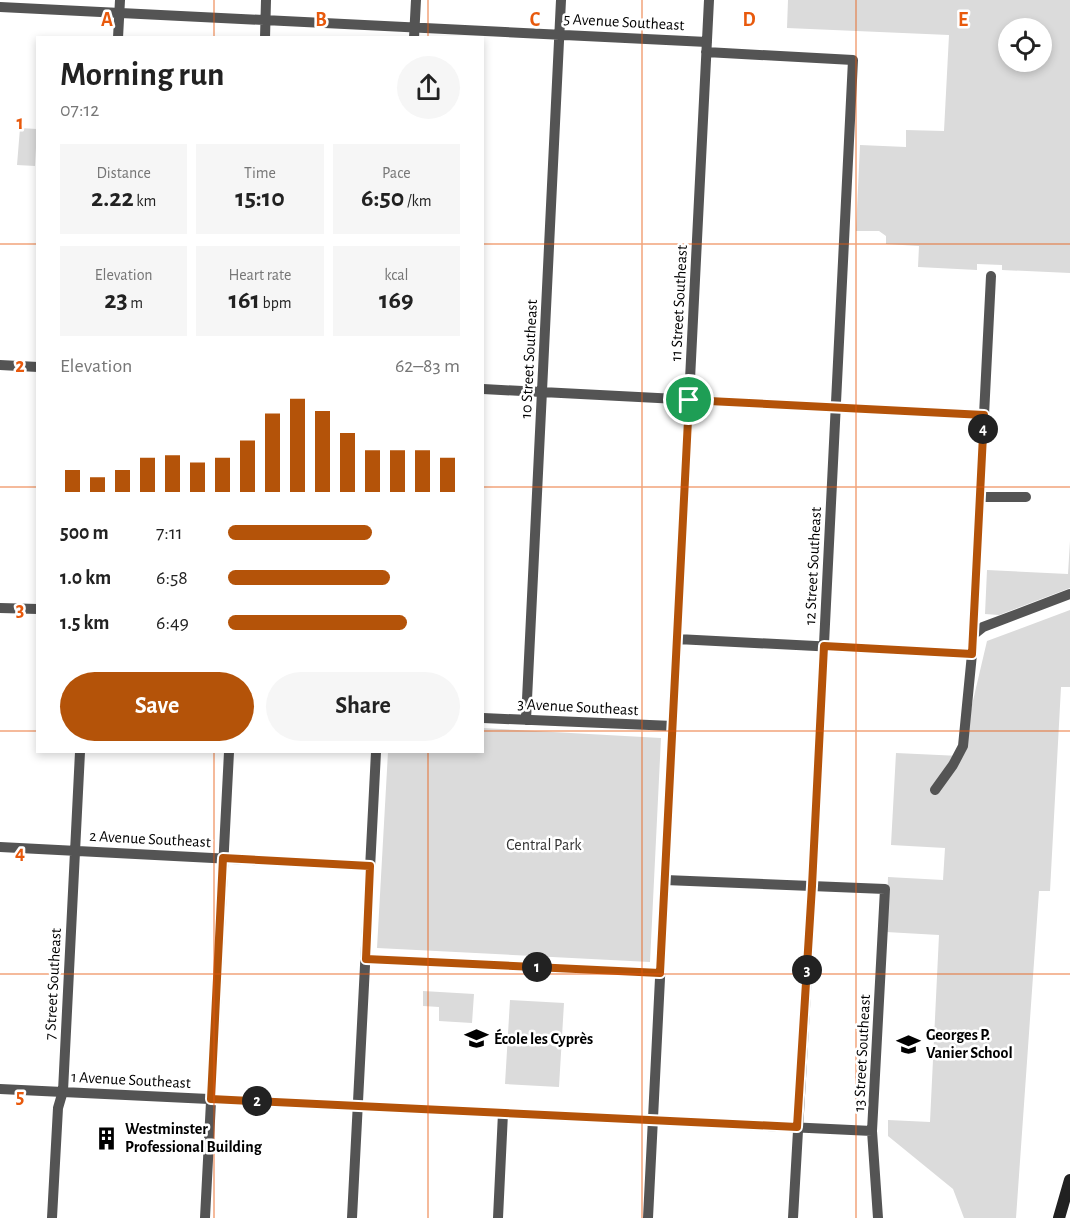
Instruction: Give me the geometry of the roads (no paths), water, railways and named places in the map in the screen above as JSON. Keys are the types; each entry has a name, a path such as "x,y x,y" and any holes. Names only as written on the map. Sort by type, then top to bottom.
{"street":[{"path":"118,36 120,0"},
{"path":"265,36 266,0"},
{"path":"414,32 416,0"},
{"name":"10 Street Southeast","path":"526,720 561,0"},
{"name":"11 Street Southeast","path":"648,1218 709,0"},
{"name":"5 Avenue Southeast","path":"0,7 266,20 414,32 559,34 853,60"},
{"name":"12 Street Southeast","path":"793,1218 853,60"},
{"path":"935,790 963,746 972,654 991,276"},
{"path":"0,365 36,368"},
{"path":"484,389 984,415"},
{"path":"980,497 1026,497"},
{"path":"973,635 983,627 1070,594"},
{"path":"0,608 36,609"},
{"path":"677,639 972,654"},
{"name":"3 Avenue Southeast","path":"484,718 673,726"},
{"name":"7 Street Southeast","path":"52,1218 58,1108 63,1091 80,753"},
{"path":"205,1218 229,753"},
{"path":"352,1218 376,753"},
{"name":"2 Avenue Southeast","path":"0,847 370,866"},
{"path":"665,880 812,886"},
{"name":"13 Street Southeast","path":"812,886 885,889 872,1131 878,1218"},
{"path":"366,959 660,973"},
{"name":"1 Avenue Southeast","path":"0,1089 872,1131"},
{"path":"498,1218 503,1113"},
{"path":"1059,1218 1070,1180"}],"place":[{"name":"École les Cyprès","path":"476,1039"},
{"name":"Georges P. Vanier School","path":"908,1044"},
{"name":"Westminster Professional Building","path":"107,1138"}],"park label":[{"name":"Central Park","path":"544,845"}]}
